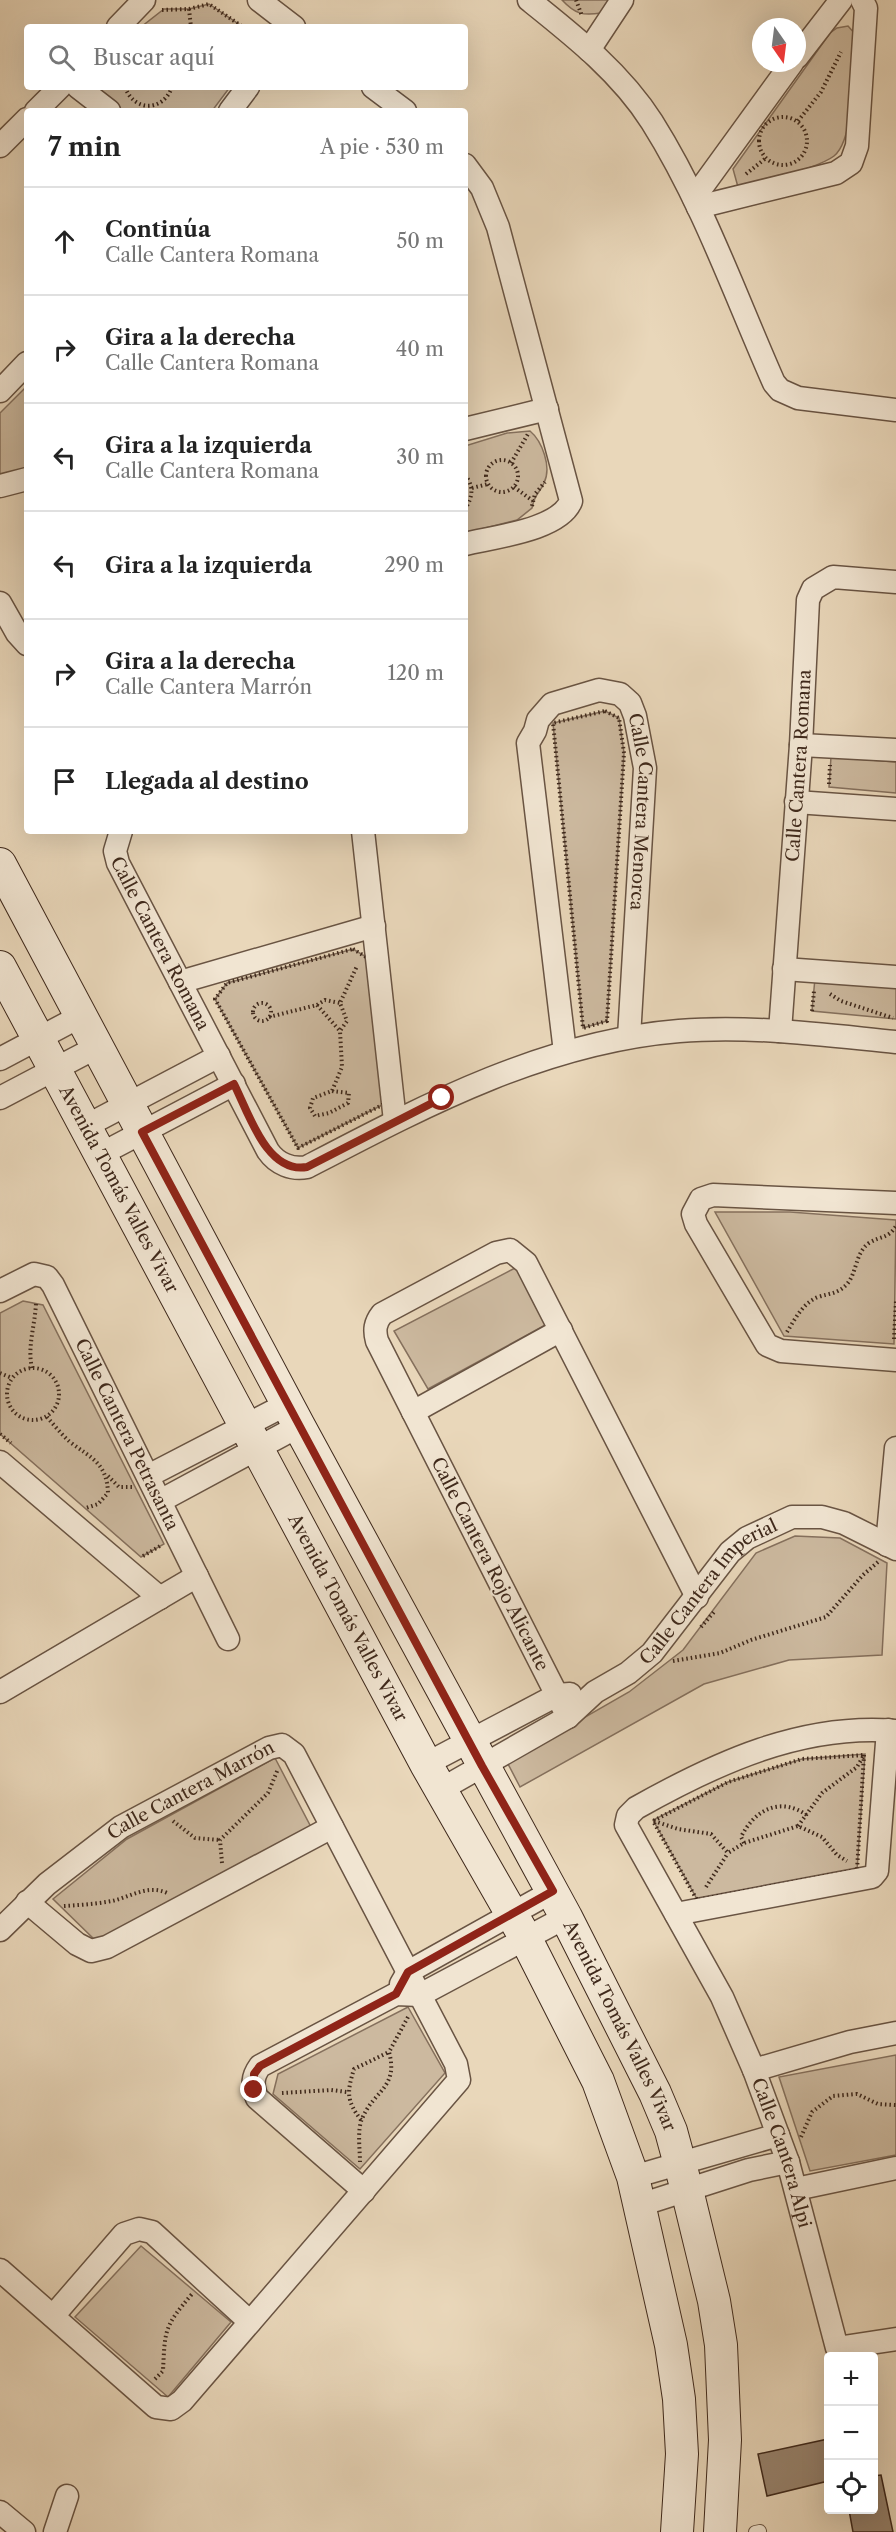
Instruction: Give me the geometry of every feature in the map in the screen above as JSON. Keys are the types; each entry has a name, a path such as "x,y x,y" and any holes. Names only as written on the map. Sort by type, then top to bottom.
{"main road":[{"name":"Avenida Tomás Valles Vivar","path":"0,864 293,1415 476,1754 560,1904 655,2093 671,2131 683,2176 714,2301 721,2345 725,2440 720,2532"},
{"name":"Avenida Tomás Valles Vivar","path":"0,967 433,1777 519,1926 598,2081 636,2191 671,2346 679,2399 682,2454 677,2532"}],"street":[{"path":"259,0 289,24"},
{"path":"529,0 589,50 629,93 651,122 696,202 774,383 780,390 798,398 886,408 896,394"},
{"path":"589,50 622,0"},
{"path":"806,45 841,0"},
{"path":"696,202 836,173 851,163 857,146 866,8 862,0"},
{"path":"123,24 150,7"},
{"path":"696,202 786,72"},
{"path":"39,108 57,90"},
{"path":"82,90 105,108"},
{"path":"232,108 246,90"},
{"path":"377,90 401,108"},
{"path":"0,146 24,122"},
{"path":"468,169 482,188 498,227 571,501 567,510 543,524 468,543"},
{"path":"0,391 24,366"},
{"path":"468,428 548,409"},
{"path":"0,486 24,480"},
{"name":"Calle Cantera Romana","path":"780,1031 801,745 808,600 813,589 833,577 896,582"},
{"path":"0,603 16,633 24,641"},
{"name":"Calle Cantera Menorca","path":"565,1052 528,743 538,720 552,704 599,690 620,694 630,703 635,716 645,768 630,1037"},
{"path":"801,745 896,750"},
{"path":"796,802 896,810"},
{"name":"Calle Cantera Romana","path":"121,834 115,851 118,863 272,1158 291,1167 307,1167 442,1098 565,1052 630,1037 707,1030 780,1031 896,1042"},
{"path":"363,834 395,1121"},
{"path":"180,982 374,926"},
{"path":"784,969 896,977"},
{"path":"0,1059 81,1016"},
{"path":"0,1098 97,1047"},
{"path":"86,1126 219,1056"},
{"path":"101,1154 234,1084"},
{"path":"160,1087 174,1115"},
{"path":"895,1352 781,1351 767,1345 696,1224 693,1214 695,1206 701,1199 712,1195 896,1203"},
{"name":"Calle Cantera Rojo Alicante","path":"568,1716 377,1341 374,1333 376,1322 382,1314 496,1253 510,1250 526,1263 697,1598"},
{"name":"Calle Cantera Petrasanta","path":"0,1291 34,1274 47,1277 53,1285 142,1482 160,1501 228,1639"},
{"path":"413,1412 561,1330"},
{"path":"160,1501 224,1466 252,1438 293,1415"},
{"path":"142,1482 213,1442 252,1438"},
{"path":"213,1442 224,1466"},
{"path":"888,1551 896,1449"},
{"path":"0,1462 160,1598"},
{"name":"Calle Cantera Imperial","path":"433,1777 476,1754 515,1747 568,1716 595,1692 628,1672 652,1653 697,1598 730,1552 747,1538 792,1517 822,1516 844,1523 888,1551"},
{"path":"0,1691 197,1576"},
{"name":"Calle Cantera Imperial","path":"476,1754 503,1724 557,1695 595,1692"},
{"path":"503,1724 515,1747"},
{"name":"Calle Cantera Alpi","path":"676,1914 872,1877 877,1871 892,1730 853,1729 803,1737 761,1748 715,1767 636,1808 628,1816 627,1825 630,1835 722,1997 754,2070 788,2133 788,2162 837,2348 896,2339"},
{"name":"Calle Cantera Marrón","path":"0,1930 27,1902 83,1855 121,1827 276,1746 289,1748 456,2064 459,2080 362,2180 250,2322 182,2401 171,2409 156,2407 0,2270"},
{"path":"27,1902 77,1944 91,1951 107,1947 332,1827"},
{"path":"362,2180 257,2098 253,2082 260,2066 396,1994 420,1995 483,1960 519,1926 560,1904"},
{"path":"396,1994 408,1972 471,1937 519,1926"},
{"path":"471,1937 483,1960"},
{"path":"754,2070 850,2042 896,2033"},
{"path":"636,2191 683,2176 714,2152 788,2133"},
{"path":"714,2152 723,2178"},
{"path":"683,2176 723,2178 788,2162"},
{"path":"796,2189 896,2168"},
{"path":"52,2316 124,2234 139,2229 152,2232 250,2322"},
{"path":"55,2532 67,2496"}],"path":[{"path":"576,0 583,16"},
{"path":"150,7 189,9 209,4 239,24"},
{"path":"189,9 191,24"},
{"path":"570,9 583,16 592,15"},
{"path":"798,121 821,92 843,48"},
{"path":"126,90 138,104 152,106 159,104 171,90"},
{"path":"159,104 161,108"},
{"path":"750,145 776,110"},
{"path":"775,118 791,118 798,121 807,134 806,150 802,157 788,165 780,165 766,158 759,144 762,129 775,118"},
{"path":"511,463 530,431"},
{"path":"519,432 530,431 535,435"},
{"path":"501,460 511,463 518,471 514,487 500,492 488,484 486,473 491,464 501,460"},
{"path":"532,508 535,494 545,483 546,475"},
{"path":"468,481 472,488 472,496 468,503"},
{"path":"472,488 488,484"},
{"path":"514,487 533,501"},
{"path":"605,711 619,718 624,753 607,1021 583,1028 553,723 605,711"},
{"path":"353,949 362,954 371,960 384,1104 298,1148 215,999 227,983 353,949"},
{"path":"332,1091 349,1093 348,1103 329,1113 315,1116 310,1108 313,1098 332,1091 342,1067 340,1031 347,1021 340,1003 362,954"},
{"path":"828,993 841,1001 893,1018"},
{"path":"270,1017 270,1009 266,1005 260,1004 254,1009 253,1015 257,1020 265,1021 270,1017 316,1005 325,1000 340,1003"},
{"path":"316,1005 340,1031"},
{"path":"784,1336 800,1310 816,1297 837,1293 849,1282 858,1257 868,1244 890,1236 896,1226"},
{"path":"895,1352 896,1301"},
{"path":"32,1368 28,1351 34,1337 36,1303"},
{"path":"778,1326 784,1336"},
{"path":"784,1336 795,1337"},
{"path":"32,1368 49,1373 59,1386 58,1404 47,1417 29,1420 14,1412 7,1395 12,1378 25,1369 32,1368"},
{"path":"0,1373 12,1378"},
{"path":"47,1417 69,1441 92,1457 119,1487 142,1482"},
{"path":"85,1509 98,1504 108,1493 108,1476"},
{"path":"668,1662 720,1653 751,1640 826,1617 862,1575 888,1551"},
{"path":"697,1900 728,1853 744,1843 798,1826 808,1816 822,1793 857,1767 864,1755"},
{"path":"653,1821 739,1779 802,1759 864,1755"},
{"path":"697,1900 857,1870 864,1755"},
{"path":"168,1817 195,1838 220,1840 268,1793 279,1766 285,1776"},
{"path":"744,1843 741,1837 749,1821 765,1810 781,1805 797,1807 808,1816"},
{"path":"653,1821 678,1830 711,1834 728,1853"},
{"path":"653,1821 697,1900"},
{"path":"798,1826 822,1837 837,1855 858,1864"},
{"path":"220,1840 222,1866"},
{"path":"67,1913 60,1906 115,1900 135,1892 160,1890 169,1894"},
{"path":"362,2180 361,2120 353,2109 347,2092 354,2069 389,2052 411,2012 417,2022"},
{"path":"361,2120 390,2080 393,2067 389,2052"},
{"path":"273,2094 300,2090 347,2092"},
{"path":"788,2133 800,2140 812,2112 832,2096 857,2094 878,2104 896,2105"},
{"path":"362,2180 368,2160"},
{"path":"351,2161 362,2180"},
{"path":"152,2383 163,2371 163,2338 172,2317 195,2291"}],"shaded area":[{"path":"562,0 610,0 601,13 589,14 575,11"},
{"path":"209,4 239,24 145,24 164,9 189,9"},
{"path":"848,26 856,35 850,118 841,147 834,156 815,166 738,187 733,169 802,72 806,72 806,67 830,33 837,28"},
{"path":"95,90 228,90 214,108 112,108"},
{"path":"24,389 24,469 0,475 0,413"},
{"path":"530,431 534,435 542,448 546,462 544,483 534,499 532,508 517,520 468,532 468,445 507,433"},
{"path":"605,711 619,718 624,753 607,1021 583,1028 553,723"},
{"path":"831,757 896,762 896,793 829,787"},
{"path":"353,949 371,960 384,1104 298,1148 215,999 227,983"},
{"path":"815,978 896,985 896,1019 812,1011"},
{"path":"715,1212 790,1212 896,1220 894,1344 784,1336"},
{"path":"519,1266 549,1323 428,1389 394,1331"},
{"path":"23,1301 43,1305 164,1544 141,1557 0,1434 0,1313"},
{"path":"795,1536 840,1538 887,1563 882,1655 789,1660 704,1684 520,1787 507,1762 629,1692 683,1650 756,1553"},
{"path":"865,1754 857,1870 697,1899 653,1820 728,1782 802,1759"},
{"path":"275,1758 312,1829 96,1941 53,1899 127,1839"},
{"path":"408,2007 445,2073 360,2169 273,2094 278,2074"},
{"path":"896,2055 896,2155 810,2171 779,2077"},
{"path":"141,2246 231,2322 168,2397 75,2317"}],"building":[{"path":"824,2440 824,2482 767,2496 758,2454"},
{"path":"878,2475 881,2475 893,2532 853,2532 850,2514 878,2514"}],"route":[{"path":"254,2090 254,2074 260,2066 396,1994 408,1972 553,1891 482,1766 142,1132 234,1084 272,1158 299,1169 442,1098"}]}
